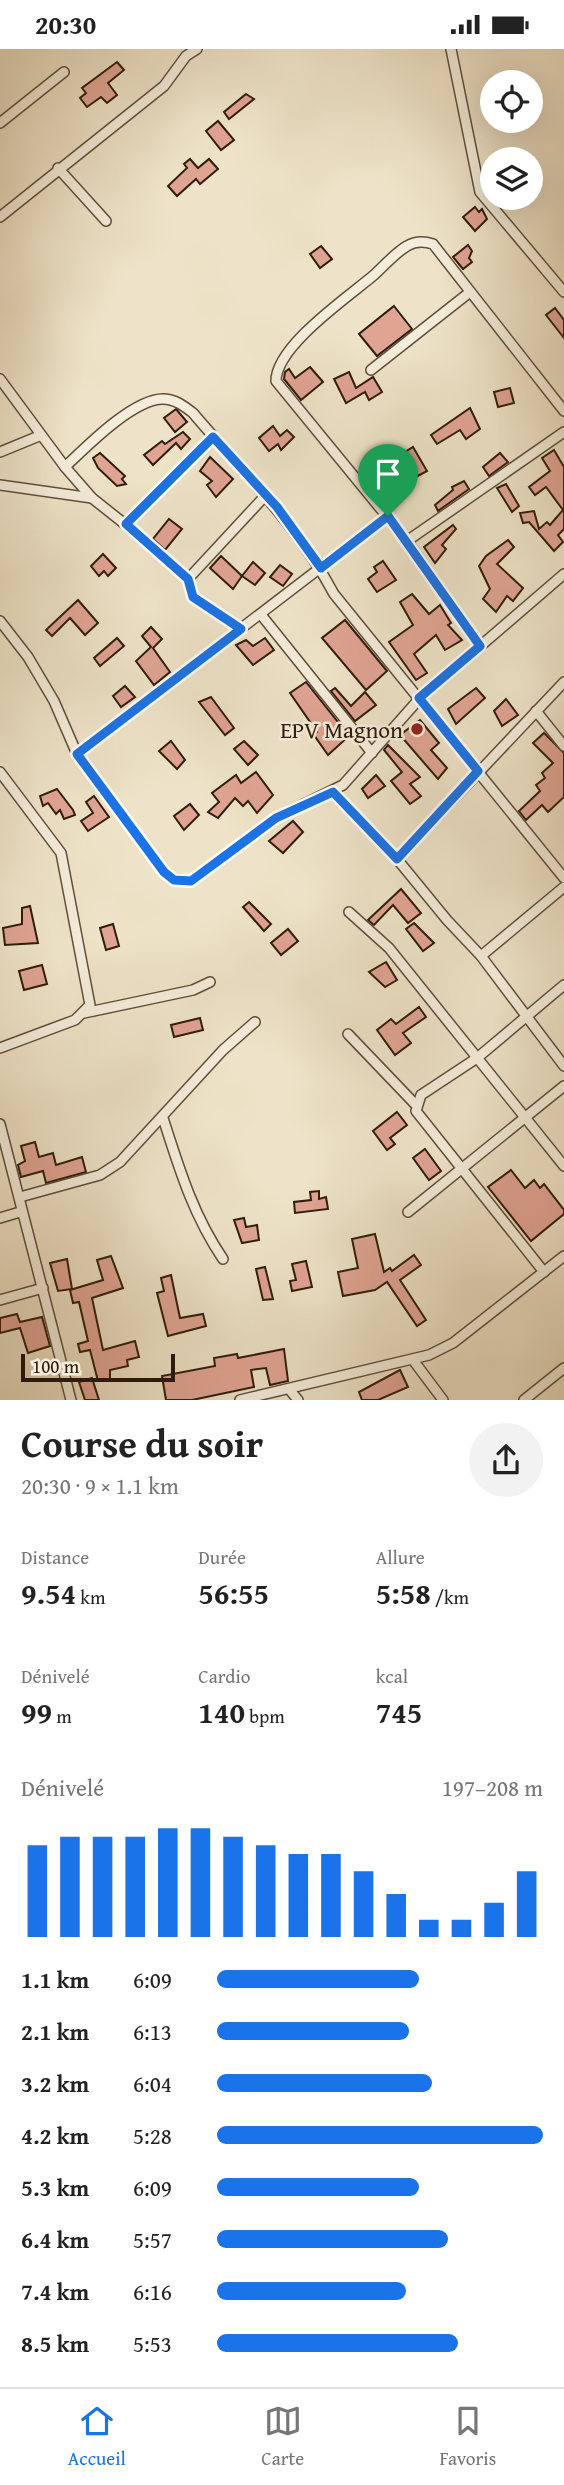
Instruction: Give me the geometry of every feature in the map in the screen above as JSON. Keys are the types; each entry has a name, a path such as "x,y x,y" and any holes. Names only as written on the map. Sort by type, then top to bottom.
{"street":[{"path":"0,217 164,86 186,56 197,49"},
{"path":"451,49 481,192 564,292"},
{"path":"0,123 64,72"},
{"path":"58,168 106,221"},
{"path":"480,646 388,516 276,381 276,370 307,332 407,246 423,241 433,244 564,411"},
{"path":"371,370 470,292"},
{"path":"0,379 39,436 92,498 188,579 193,597 241,629"},
{"path":"65,467 104,432 149,402 164,399 180,403 265,496 321,568 334,594 564,878"},
{"path":"407,541 564,432"},
{"path":"0,452 39,436"},
{"path":"126,524 213,437"},
{"path":"0,485 92,498"},
{"path":"188,579 265,496"},
{"path":"77,754 261,616 388,516"},
{"path":"0,621 28,657 54,701 77,754 164,872 174,880 191,881 276,818 333,792 372,753 419,698 564,574"},
{"path":"261,616 372,753"},
{"path":"397,859 564,681"},
{"path":"536,711 564,746"},
{"path":"0,772 61,853 90,1005 75,1020 0,1048"},
{"path":"333,792 397,859 447,920 481,956 564,1066"},
{"path":"481,956 564,887"},
{"path":"349,912 389,948 564,1166"},
{"path":"83,1014 193,991 210,982"},
{"path":"415,1104 421,1095 477,1058 564,985"},
{"path":"20,1197 100,1175 120,1162 223,1050 255,1022"},
{"path":"348,1034 415,1104 416,1111 544,1272"},
{"path":"408,1212 464,1170 564,1086"},
{"path":"163,1118 204,1231 223,1259"},
{"path":"0,1124 20,1197 20,1212 43,1288 71,1400"},
{"path":"0,1218 20,1212"},
{"path":"240,1400 412,1360 453,1343 564,1257"},
{"path":"0,1300 43,1288"},
{"path":"412,1360 443,1400"},
{"path":"524,1400 563,1371"},
{"path":"289,1389 298,1400"}],"building":[{"path":"117,62 124,70 108,83 117,95 107,103 101,97 87,107 80,98 86,93 82,88"},
{"path":"246,94 254,99 229,119 224,112"},
{"path":"218,121 234,140 221,150 206,131"},
{"path":"190,159 198,168 209,159 218,169 200,184 196,179 177,196 168,186 187,168 184,164"},
{"path":"475,207 479,212 482,210 487,219 475,231 463,217"},
{"path":"468,245 472,251 469,258 472,262 463,269 453,257"},
{"path":"321,246 332,259 320,268 310,254"},
{"path":"394,306 412,329 377,356 359,334"},
{"path":"555,308 564,320 564,338 546,315"},
{"path":"310,367 323,382 301,400 284,379 285,372 289,369 295,378"},
{"path":"349,372 356,388 373,377 382,392 369,400 365,392 346,403 334,379"},
{"path":"510,388 514,403 498,407 494,392"},
{"path":"470,408 480,429 466,439 460,430 437,444 431,435"},
{"path":"176,409 187,422 175,432 164,418"},
{"path":"273,426 280,436 287,430 294,437 281,450 278,444 269,451 259,438"},
{"path":"183,432 190,439 181,449 176,443 153,465 144,455 162,441 165,444"},
{"path":"413,447 427,471 416,477 399,456"},
{"path":"554,450 564,467 564,529 558,535 563,542 554,551 529,522 523,523 520,513 534,511 539,529 547,522 550,525 563,510 546,487 535,495 529,487 550,471 542,458"},
{"path":"100,453 125,476 122,479 126,484 117,486 98,468 93,458"},
{"path":"500,453 508,462 489,476 483,467"},
{"path":"210,457 233,479 216,497 207,485 212,481 200,471"},
{"path":"464,481 469,489 438,511 435,505 453,490 452,487"},
{"path":"506,484 519,506 512,512 497,488"},
{"path":"169,519 182,529 165,550 153,539"},
{"path":"453,525 456,529 442,545 446,549 435,563 424,547"},
{"path":"508,540 514,547 497,564 523,588 513,601 507,596 496,612 483,599 490,589 479,566 486,556"},
{"path":"103,554 116,568 108,576 104,571 99,576 91,566"},
{"path":"221,556 242,576 233,589 210,568"},
{"path":"383,561 396,580 377,592 368,579 377,572 374,567"},
{"path":"253,562 265,573 255,585 242,576"},
{"path":"280,565 292,574 283,586 270,577"},
{"path":"412,594 429,614 440,605 451,623 448,625 462,640 445,650 436,635 414,654 427,673 416,680 389,642 413,625 400,602"},
{"path":"78,600 98,623 85,635 70,618 52,636 46,630"},
{"path":"345,620 387,671 366,690 322,638"},
{"path":"151,627 162,639 153,648 170,672 154,685 136,661 151,647 142,636"},
{"path":"117,638 124,646 100,666 94,658"},
{"path":"265,638 274,650 253,665 236,645 246,640 253,646"},
{"path":"306,682 349,736 328,755 314,735 317,732 290,693"},
{"path":"125,686 135,697 121,707 113,696"},
{"path":"335,688 351,706 365,692 376,705 355,721 331,691"},
{"path":"476,688 485,698 456,724 448,709"},
{"path":"211,697 234,728 225,735 199,702"},
{"path":"506,699 518,715 502,726 494,711"},
{"path":"420,720 439,743 431,750 447,768 438,779 400,735"},
{"path":"544,733 564,753 564,797 548,812 542,805 526,820 519,811 540,791 536,785 545,778 542,773 553,763 533,743"},
{"path":"171,741 185,760 177,769 159,751"},
{"path":"244,741 258,755 248,765 234,749"},
{"path":"388,745 420,777 410,784 421,796 410,804 391,781 402,772 384,750"},
{"path":"256,772 273,795 257,813 248,801 243,806 235,798 218,818 208,812 219,802 212,793 236,775 241,783"},
{"path":"376,775 385,786 368,798 362,789"},
{"path":"57,789 75,815 64,819 60,810 56,814 48,803 43,806 40,796"},
{"path":"94,796 109,817 88,831 81,821 93,813 86,802"},
{"path":"190,804 199,815 184,830 174,816"},
{"path":"293,821 303,832 283,853 269,841"},
{"path":"401,889 421,913 408,923 393,905 374,925 368,920"},
{"path":"249,902 271,924 264,931 243,907"},
{"path":"30,906 38,943 5,945 3,928 22,924 22,908"},
{"path":"414,923 434,943 423,951 406,929"},
{"path":"113,924 119,946 106,950 100,928"},
{"path":"288,929 298,941 281,955 271,943"},
{"path":"386,962 397,980 385,987 369,972"},
{"path":"42,965 47,984 24,990 19,971"},
{"path":"419,1007 426,1017 403,1033 411,1043 395,1055 377,1030 391,1019 396,1024"},
{"path":"200,1018 203,1030 174,1037 171,1025"},
{"path":"397,1112 407,1125 390,1138 395,1144 387,1150 373,1131"},
{"path":"35,1142 39,1157 53,1153 56,1165 82,1157 86,1172 46,1183 43,1171 21,1177 18,1165 25,1161 21,1146"},
{"path":"425,1149 441,1171 429,1180 413,1158"},
{"path":"511,1170 525,1188 534,1180 540,1188 544,1184 564,1210 564,1214 531,1241 488,1187"},
{"path":"319,1191 319,1199 326,1197 328,1209 295,1213 294,1202 311,1200 310,1192"},
{"path":"244,1218 246,1227 257,1225 259,1240 242,1243 234,1220"},
{"path":"375,1234 384,1272 390,1268 392,1271 414,1255 421,1265 400,1280 426,1320 417,1326 387,1282 375,1290 343,1296 338,1272 358,1268 352,1239"},
{"path":"111,1256 123,1288 92,1298 103,1350 135,1341 139,1357 127,1360 128,1366 110,1370 110,1381 98,1381 90,1350 80,1352 78,1344 88,1341 79,1302 73,1303 70,1290 103,1280 97,1260"},
{"path":"67,1259 72,1289 58,1291 50,1263"},
{"path":"306,1261 312,1287 292,1291 290,1281 296,1280 292,1264"},
{"path":"265,1267 273,1299 263,1300 256,1269"},
{"path":"171,1275 180,1318 203,1314 206,1326 168,1336 157,1293 164,1291 161,1278"},
{"path":"17,1314 20,1322 42,1317 50,1346 28,1353 20,1328 0,1333 0,1318"},
{"path":"284,1349 288,1381 270,1385 266,1368 251,1370 254,1387 192,1400 166,1400 162,1376 215,1366 214,1358 237,1354 238,1358"},
{"path":"400,1370 408,1387 378,1400 362,1400 359,1392"},
{"path":"92,1378 99,1400 85,1400 79,1382"}],"place":[{"name":"EPV Magnon","path":"417,729"}],"route":[{"path":"213,437 253,484 277,507 321,568 388,516 480,646 419,698 478,771 397,859 333,792 276,818 191,881 174,880 164,872 77,754 241,629 208,610 193,597 188,579 126,524 213,437"}]}
